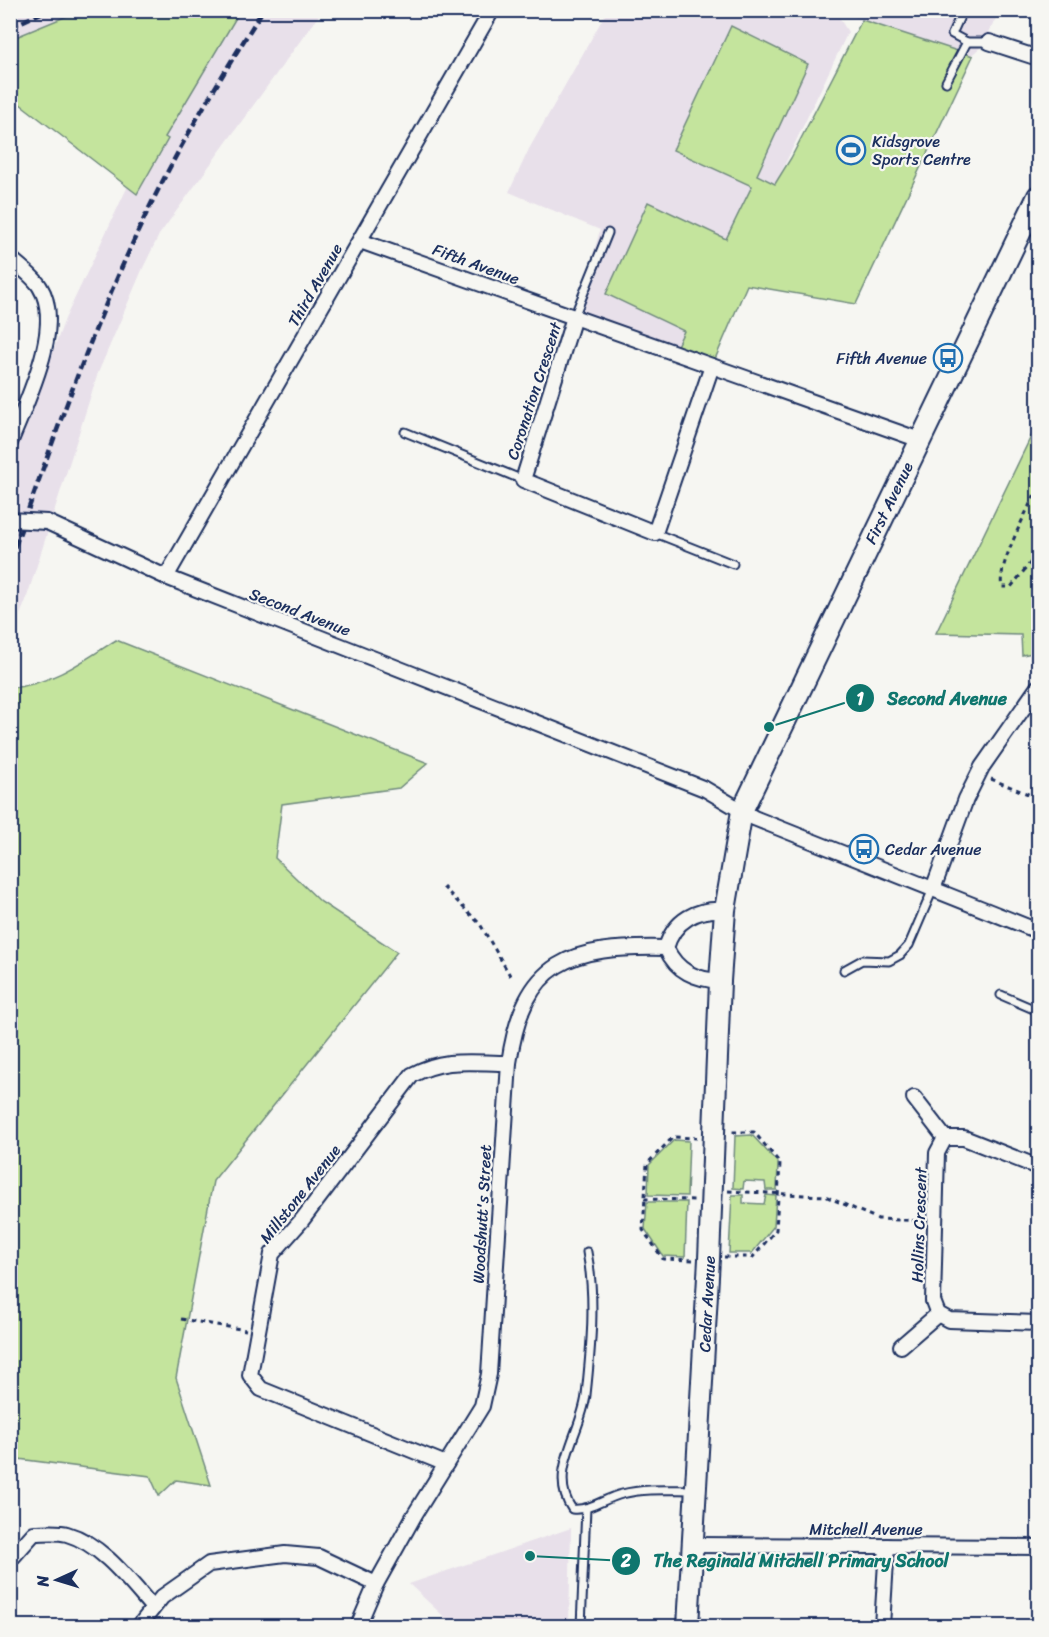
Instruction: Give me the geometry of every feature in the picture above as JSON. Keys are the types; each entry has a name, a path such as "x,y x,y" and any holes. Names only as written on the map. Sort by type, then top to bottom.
{"main road":[{"name":"First Avenue","path":"742,811 1038,196"},
{"name":"Cedar Avenue","path":"688,1626 708,1280 720,981 725,910 742,811"}],"street":[{"name":"Third Avenue","path":"166,577 492,10"},
{"path":"989,42 1038,58"},
{"name":"Fifth Avenue","path":"360,241 920,440"},
{"path":"10,258 41,288 48,312 46,347 10,443"},
{"name":"Coronation Crescent","path":"574,317 523,480 655,533"},
{"path":"655,533 712,366"},
{"name":"Second Avenue","path":"10,520 47,522 166,577 705,789 742,811 1038,931"},
{"path":"933,889 966,799 978,774 1000,738 1038,687"},
{"path":"720,981 694,978 672,960 666,948 670,933 679,923 700,911 725,910"},
{"name":"Woodshutt's Street","path":"358,1626 376,1584 482,1406 489,1374 508,1063 514,1028 528,995 554,968 563,962 599,950 619,947 666,948"},
{"name":"Millstone Avenue","path":"446,1464 261,1389 250,1375 256,1332 272,1254 309,1210 412,1075 431,1065 456,1061 508,1063"},
{"path":"914,1098 945,1138 964,1138 1038,1167"},
{"name":"Hollins Crescent","path":"938,1314 933,1301 938,1153 945,1138"},
{"path":"901,1346 938,1314 949,1320 1038,1323"},
{"path":"10,1560 34,1533 66,1534 88,1545 109,1561 153,1608"},
{"name":"Mitchell Avenue","path":"693,1545 1038,1547"},
{"path":"882,1626 887,1546"},
{"path":"139,1626 162,1597 209,1564 285,1554 319,1557 376,1584"}],"lane":[{"path":"963,10 952,34 967,42 989,42"},
{"path":"946,82 967,42"},
{"path":"574,317 608,233"},
{"path":"405,432 523,480"},
{"path":"655,533 733,564"},
{"path":"844,970 862,960 889,961 900,956 909,945 933,889"},
{"path":"1001,995 1038,1011"},
{"path":"587,1252 592,1281 586,1398 567,1455 563,1483 565,1499 572,1509 586,1508 620,1494 648,1489 696,1490"},
{"path":"582,1626 586,1508"}],"path":[{"path":"1038,487 1005,562 1000,579 1002,587 1011,587 1038,553"},
{"path":"978,774 1038,798"},
{"path":"443,888 480,924 511,977"},
{"path":"723,1257 753,1257 776,1230 780,1163 754,1132 730,1132"},
{"path":"693,1260 663,1259 643,1230 646,1164 673,1137 698,1138"},
{"path":"726,1191 825,1196 878,1219 936,1222"},
{"path":"645,1199 701,1200"},
{"path":"181,1319 256,1332"}],"shaded area":[{"path":"11,11 163,11 47,25 11,39"},
{"path":"223,11 322,11 159,235 98,373 25,603 11,635 11,465 15,452 65,319 127,188"},
{"path":"607,11 835,11 848,32 775,185 757,176 674,352 588,322 579,305 600,230 509,192 529,149"},
{"path":"840,11 1000,11 989,32 995,35 968,58 927,48"},
{"path":"571,1528 569,1626 454,1626 409,1584"}],"green space":[{"path":"79,11 240,11 165,137 168,139 137,194 11,97 11,39"},
{"path":"862,20 973,56 856,304 747,285 712,366 674,352 684,331 606,294 648,202 726,239 752,186 673,150 731,26 808,64 757,175 775,184 791,158"},
{"path":"1038,422 1038,652 1022,655 1021,635 936,633"},
{"path":"116,640 428,763 399,788 282,804 275,858 321,902 397,952 213,1181 176,1378 211,1485 176,1480 159,1496 150,1476 11,1458 11,688 26,686 53,677 79,664"},
{"path":"752,1135 778,1163 777,1190 766,1190 765,1182 744,1181 743,1189 733,1188 735,1136"},
{"path":"674,1140 689,1141 687,1196 648,1195 649,1165"},
{"path":"732,1195 743,1195 743,1203 764,1204 766,1195 776,1196 774,1226 752,1253 729,1253"},
{"path":"647,1202 687,1202 685,1257 663,1256 645,1229"}],"waterway":[{"path":"1032,627 1038,626"}],"railway":[{"path":"10,27 48,10"},
{"path":"10,560 56,433 122,266 183,142 263,10"}],"place":[{"name":"Kidsgrove Sports Centre","path":"851,150"},
{"name":"Fifth Avenue","path":"948,358"},
{"name":"Second Avenue","path":"769,727"},
{"name":"Cedar Avenue","path":"864,849"},
{"name":"The Reginald Mitchell Primary School","path":"530,1556"}]}
